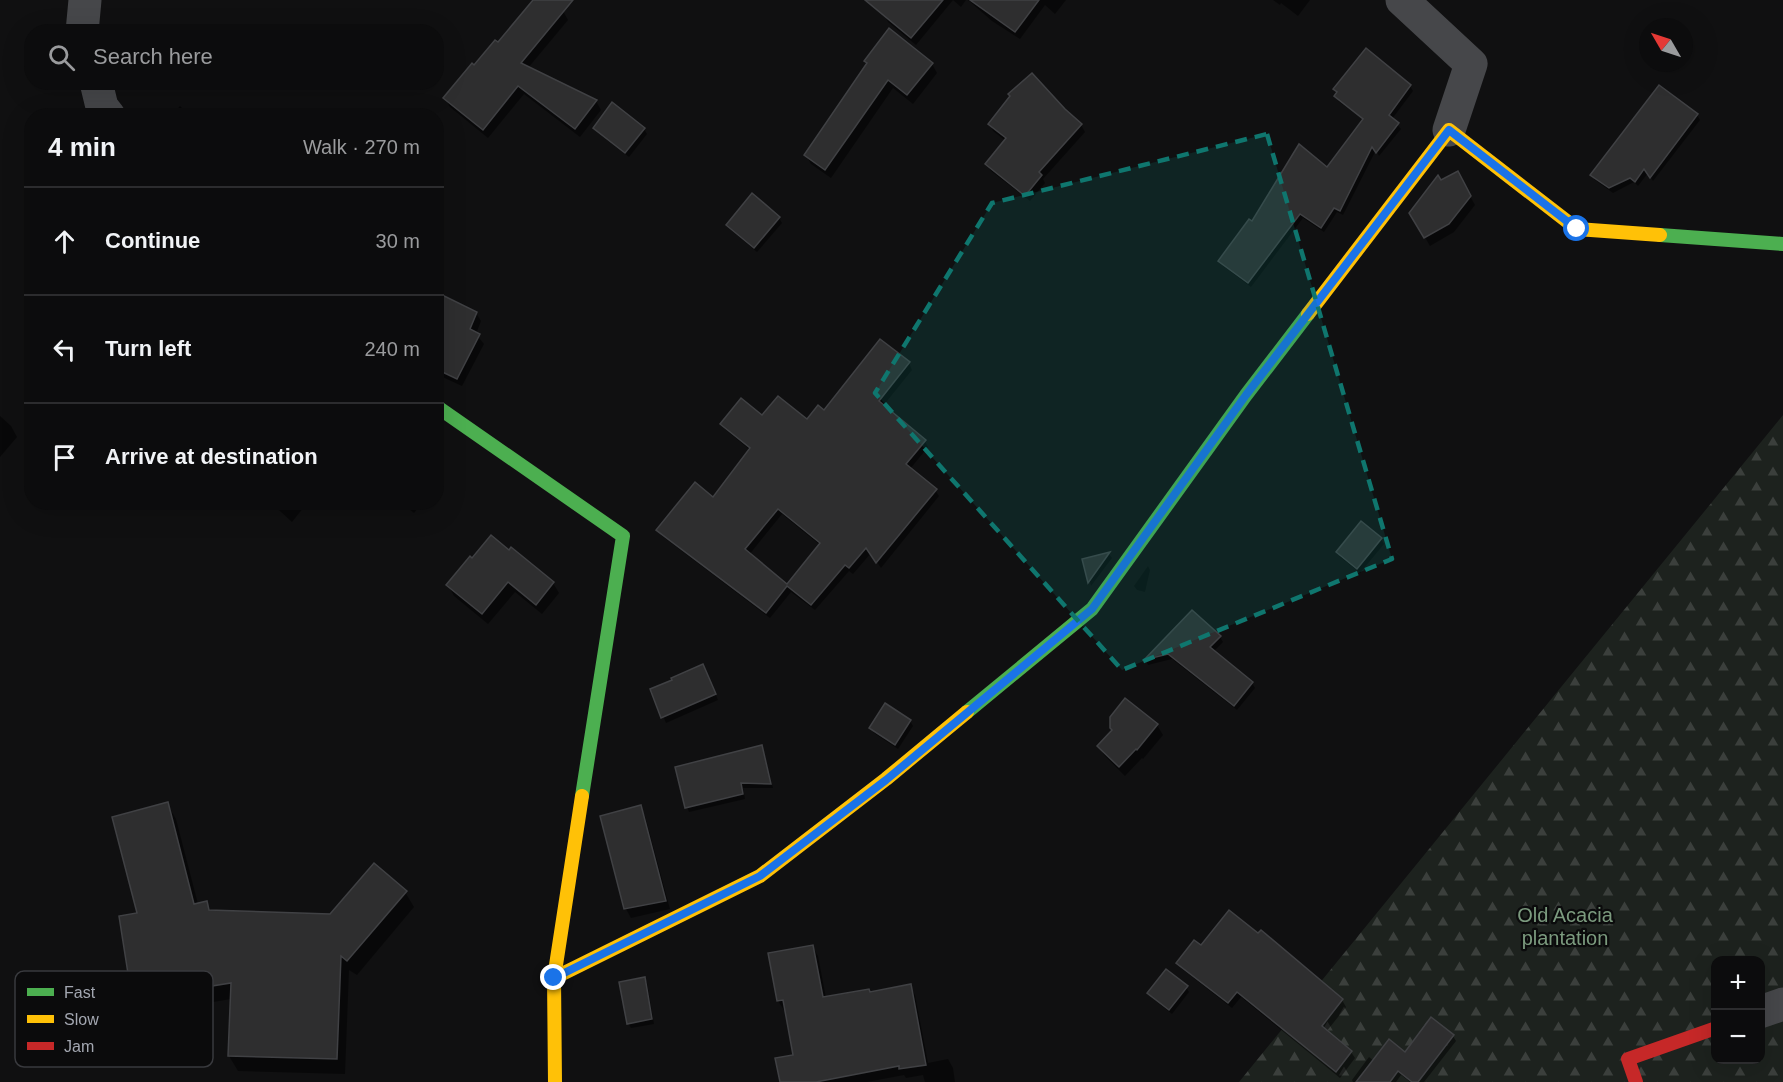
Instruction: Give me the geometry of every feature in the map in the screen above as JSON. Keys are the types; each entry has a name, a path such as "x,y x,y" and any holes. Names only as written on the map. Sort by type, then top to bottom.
{"street":[{"path":"83,24 85,0"},
{"path":"554,978 760,876 886,780 1092,609 1246,395 1449,130 1471,64 1402,0"},
{"path":"98,90 103,108"},
{"path":"1449,130 1577,229 1783,244"},
{"path":"444,411 622,536 554,978 555,1082"},
{"path":"1764,1010 1783,1004"},
{"path":"1636,1082 1628,1059 1711,1030"}],"highlighted area":[{"path":"1267,134 1392,559 1122,670 875,393 992,203"}],"green space":[{"name":"Old Acacia plantation","path":"1783,415 1783,1082 1239,1082"}],"building":[{"path":"533,0 573,0 521,63 597,100 575,129 518,86 483,130 443,98 472,63 474,65 495,40 498,42"},
{"path":"865,0 943,0 911,38"},
{"path":"970,0 1039,0 1015,32"},
{"path":"889,28 933,63 907,95 888,80 825,170 804,155 867,63 864,61"},
{"path":"1366,48 1411,85 1389,115 1399,123 1376,153 1372,147 1340,211 1334,208 1321,228 1300,214 1248,283 1218,261 1249,219 1252,221 1299,144 1327,167 1363,119 1334,96 1337,92 1333,89"},
{"path":"1032,73 1082,124 1039,172 1042,175 1025,196 985,164 1006,138 988,124 1010,96 1008,94"},
{"path":"1659,85 1698,114 1650,178 1644,169 1635,182 1630,178 1609,188 1590,175"},
{"path":"612,102 645,128 625,153 593,128"},
{"path":"1458,171 1471,196 1449,224 1424,238 1409,213 1438,175 1441,180"},
{"path":"752,193 780,217 754,248 726,225"},
{"path":"444,296 477,312 470,329 480,334 457,379 444,373"},
{"path":"880,339 910,362 879,401 926,440 906,464 937,489 876,563 866,548 849,568 845,565 811,605 787,586 766,613 656,530 695,482 713,497 750,448 720,424 741,398 762,415 778,396 807,419 818,405 824,410","holes":["778,509 820,543 787,584 745,549"]},
{"path":"1361,521 1382,538 1357,569 1336,552"},
{"path":"491,535 509,550 511,547 554,582 536,605 508,582 482,614 446,585"},
{"path":"1110,552 1088,583 1082,559"},
{"path":"1192,610 1221,636 1210,647 1253,682 1234,706 1168,654 1144,660"},
{"path":"703,664 716,694 661,718 650,689"},
{"path":"1125,698 1158,724 1137,750 1119,767 1097,746 1112,730 1110,717"},
{"path":"885,703 911,720 895,745 869,728"},
{"path":"762,745 771,784 741,783 743,794 685,808 675,767"},
{"path":"168,802 194,904 207,901 209,910 330,914 374,863 407,891 347,961 341,956 337,1059 228,1056 231,983 213,986 213,971 128,971 119,916 137,913 112,817"},
{"path":"641,805 666,901 624,909 600,816"},
{"path":"1229,910 1258,933 1261,930 1343,999 1322,1026 1352,1051 1336,1072 1237,992 1228,1003 1176,963 1194,940 1201,945"},
{"path":"813,945 823,997 869,989 870,992 911,984 926,1065 899,1069 899,1066 816,1082 780,1082 775,1058 793,1055 783,1000 777,1001 768,953"},
{"path":"1166,969 1188,986 1169,1010 1147,993"},
{"path":"645,977 652,1019 627,1024 619,982"},
{"path":"1431,1017 1454,1035 1418,1082 1412,1082 1398,1071 1390,1082 1356,1082 1389,1039 1405,1052"}],"traffic: fast":[{"path":"1660,235 1783,244"},
{"path":"967,712 1092,609 1246,395 1308,314"},
{"path":"444,412 623,536 582,796"}],"traffic: slow":[{"path":"1308,314 1449,130 1577,229 1660,235"},
{"path":"554,978 760,876 886,779 967,712"},
{"path":"555,1082 554,978 582,796"}],"traffic: jam":[{"path":"1636,1082 1628,1059 1711,1030"}],"route":[{"path":"554,978 760,876 886,780 1092,609 1246,395 1449,130 1577,229"}]}
